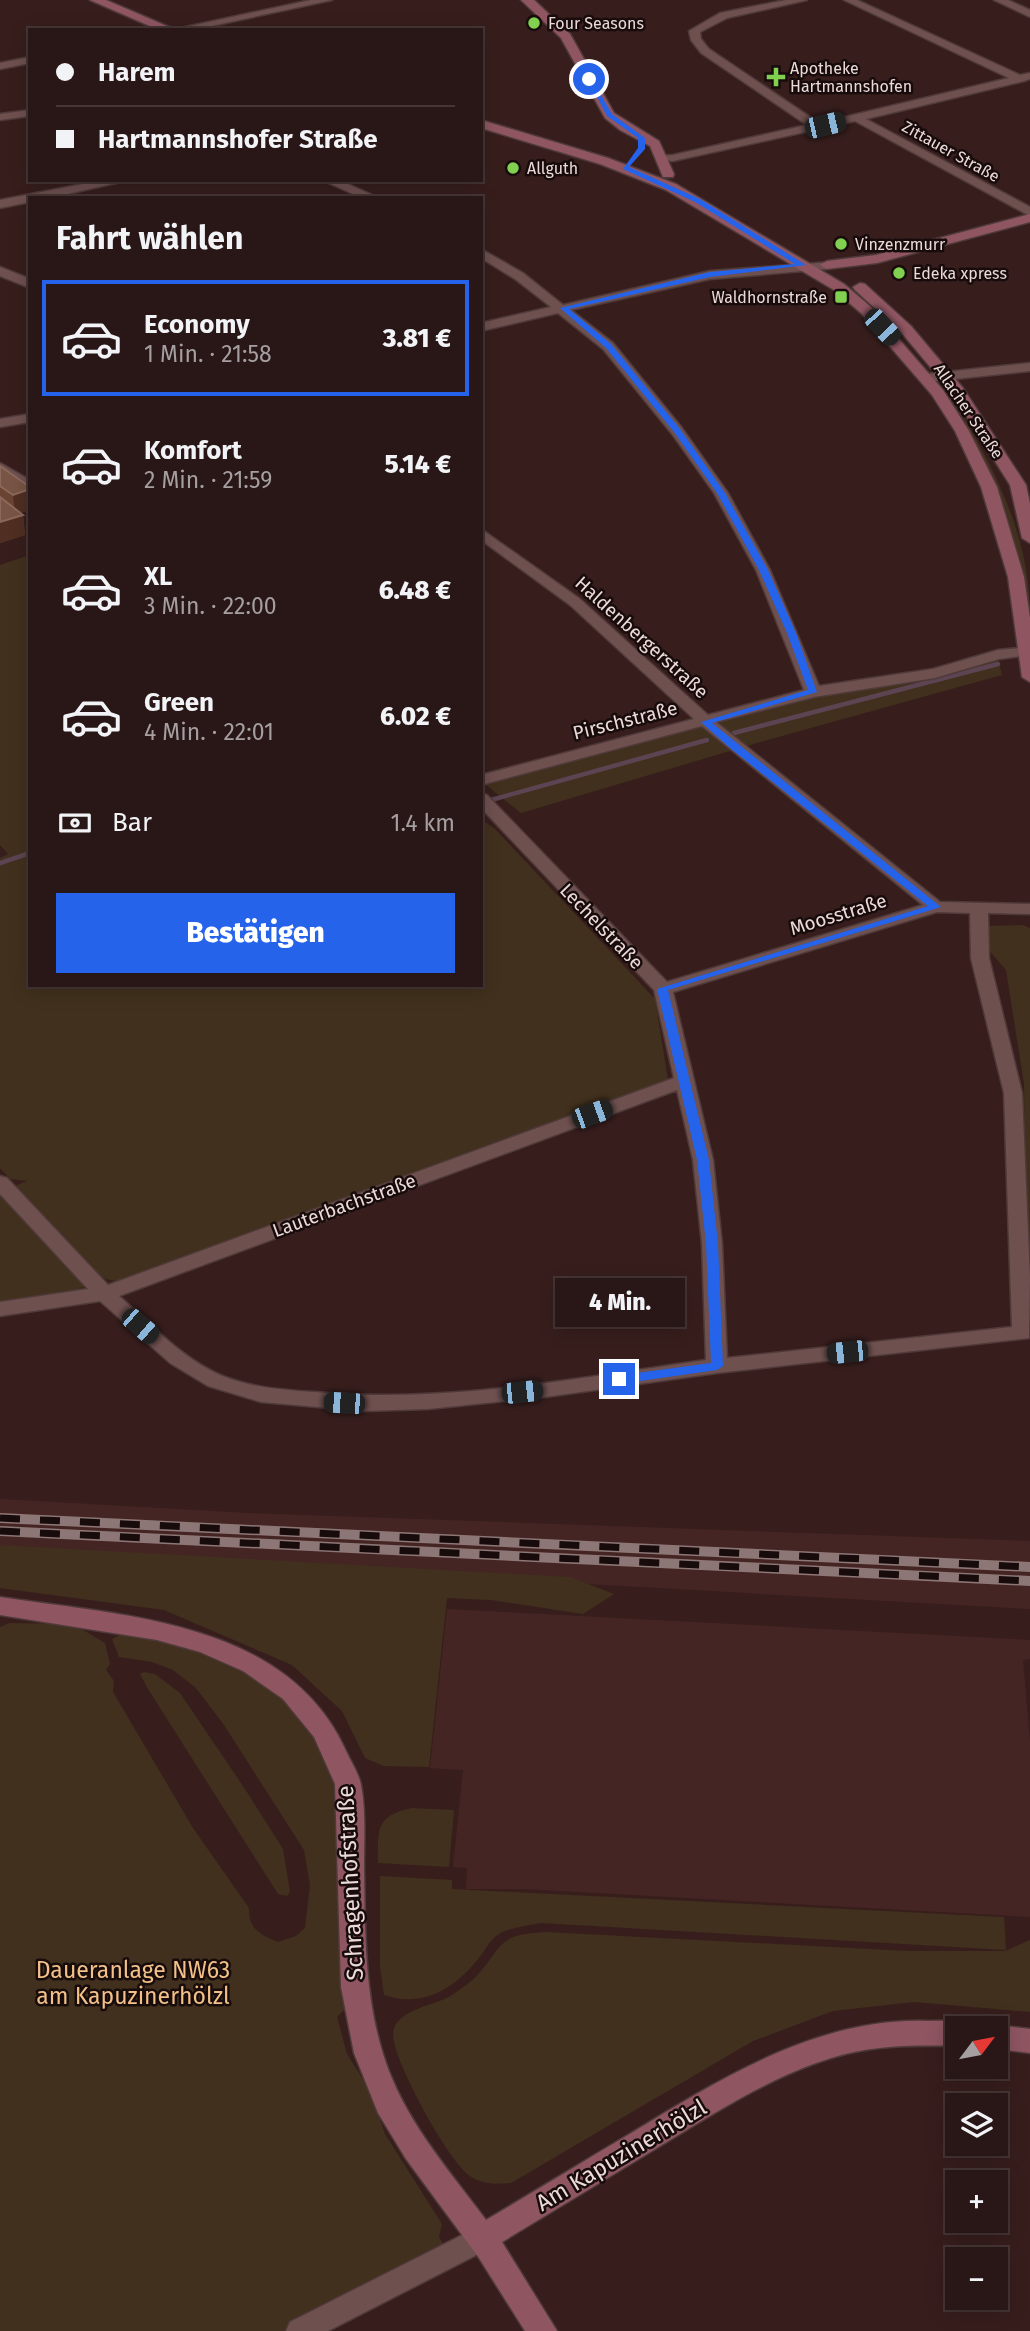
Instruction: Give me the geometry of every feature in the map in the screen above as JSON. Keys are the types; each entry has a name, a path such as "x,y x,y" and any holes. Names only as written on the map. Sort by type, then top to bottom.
{"main road":[{"path":"96,0 165,28"},
{"path":"117,0 187,28"},
{"path":"527,0 565,36 609,115 655,144 668,174"},
{"path":"483,118 632,160"},
{"path":"483,124 632,160"},
{"path":"632,160 641,149 642,138"},
{"name":"Allacher Straße","path":"632,160 668,174 729,205 827,264 870,294 906,329 947,376 1018,485 1030,538"},
{"name":"Allacher Straße","path":"632,160 653,179 698,200 855,300 927,378 962,431 989,487 1016,577 1030,677"},
{"path":"827,264 877,259 1030,218"},
{"name":"Schragenhofstraße","path":"0,1606 153,1628 245,1658 279,1679 303,1702 326,1732 339,1755 348,1784 353,1971 368,2055 388,2104 430,2173 482,2238 542,2331"},
{"name":"Am Kapuzinerhölzl","path":"482,2238 739,2083 801,2054 852,2038 889,2032 945,2034"},
{"path":"1008,2039 1030,2041"}],"street":[{"path":"194,28 327,0"},
{"path":"802,0 724,15 694,31 696,40 705,51 817,127"},
{"path":"849,0 1024,77 1030,83"},
{"path":"999,0 1030,14"},
{"path":"0,66 28,60"},
{"path":"661,158 673,158 817,127 1024,77"},
{"path":"0,117 28,113"},
{"name":"Zittauer Straße","path":"857,118 1030,212"},
{"path":"41,196 113,182"},
{"path":"333,182 368,196"},
{"path":"0,204 28,199"},
{"path":"483,254 564,308 608,346 677,430 721,493 763,570 813,692"},
{"path":"483,327 710,275 827,264"},
{"path":"0,271 28,283"},
{"path":"927,378 1030,367"},
{"path":"0,423 28,418"},
{"path":"0,467 28,485"},
{"name":"Haldenbergerstraße","path":"483,534 575,603 733,746 936,907"},
{"name":"Pirschstraße","path":"483,779 813,692 935,673 998,655 1028,651"},
{"name":"Lechelstraße","path":"483,800 663,989"},
{"path":"0,1182 104,1294 177,1359 215,1381 261,1395 364,1404 428,1402 545,1390 717,1366 1022,1333 1013,1093 980,958 979,906"},
{"name":"Moosstraße","path":"663,989 936,907 1030,909"},
{"path":"663,989 703,1160 712,1244 717,1366"},
{"name":"Lauterbachstraße","path":"0,1309 104,1294 683,1081"},
{"name":"Am Kapuzinerhölzl","path":"300,2331 482,2238"}],"shaded area":[{"path":"0,1499 249,1513 1030,1541 1030,1609 0,1551"},
{"path":"447,1609 1030,1640 1030,1659 1023,1660 1030,1741 1030,1917 525,1889 466,1889 467,1868 453,1867 463,1770 430,1768"}],"green space":[{"path":"950,394 980,446 1005,499 1023,555 1030,615 1020,558 1012,550 942,395"},
{"path":"28,556 28,987 483,987 483,820 495,829 655,999 668,1080 151,1271 116,1281 101,1278 75,1292 0,1302 0,1192 27,1181 10,1179 0,1168 0,858 8,854 0,845 0,565"},
{"path":"998,659 1002,675 757,743 521,813 485,784 816,694"},
{"path":"1023,925 1030,928 1030,1336 1027,1300 1024,1084 1006,970 988,949 983,926"},
{"path":"0,1545 570,1577 614,1594 583,1614 491,1600 447,1598 429,1767 384,1766 365,1758 342,1711 292,1665 164,1610 0,1588"},
{"name":"Daueranlage NW63 am Kapuzinerhölzl","path":"9,1623 73,1624 105,1643 110,1664 106,1670 114,1681 113,1692 193,1828 249,1908 253,1926 261,1934 278,1942 296,1936 305,1928 310,1885 304,1850 224,1725 196,1688 173,1670 152,1662 119,1657 112,1639 122,1634 194,1647 230,1661 287,1699 322,1743 335,1776 346,1987 344,2010 337,2017 347,2054 380,2106 380,2120 385,2134 442,2224 439,2236 447,2253 293,2331 0,2331 0,1627"},
{"path":"140,1674 155,1674 180,1693 245,1789 283,1849 290,1892 287,1896 278,1894 148,1689"},
{"path":"412,1808 454,1810 449,1867 378,1863 381,1826 391,1815"},
{"path":"380,1876 452,1880 452,1889 1004,1917 1006,1950 541,1923 514,1928 496,1936 469,1970 437,1993 412,1999 398,1998 384,1995 380,1967"},
{"path":"546,1932 908,1951 1005,1951 1030,1940 1030,2012 914,2002 833,2011 753,2041 511,2183 485,2182 470,2176 460,2167 436,2132 402,2066 393,2035 395,2026 407,2014 445,1999 467,1984 509,1939 522,1934"}],"building":[{"path":"0,466 28,486 28,490 13,495 0,486"},
{"path":"0,497 23,515 0,522"}],"waterway":[{"path":"734,733 998,664"},
{"path":"491,800 707,740"},
{"path":"0,863 28,854"}],"railway":[{"path":"0,1518 1030,1567"},
{"path":"0,1531 1030,1581"}],"place":[{"name":"Four Seasons","path":"534,23"},
{"name":"Apotheke Hartmannshofen","path":"776,77"},
{"name":"Allguth","path":"513,168"},
{"name":"Vinzenzmurr","path":"841,244"},
{"name":"Edeka xpress","path":"899,273"},
{"name":"Waldhornstraße","path":"841,297"}],"route":[{"path":"589,79 609,115 642,138 641,149 625,168 698,200 803,265 710,275 564,308 608,346 677,430 721,493 763,570 813,692 706,722 936,907 663,989 703,1160 712,1244 717,1366 619,1379"}]}
